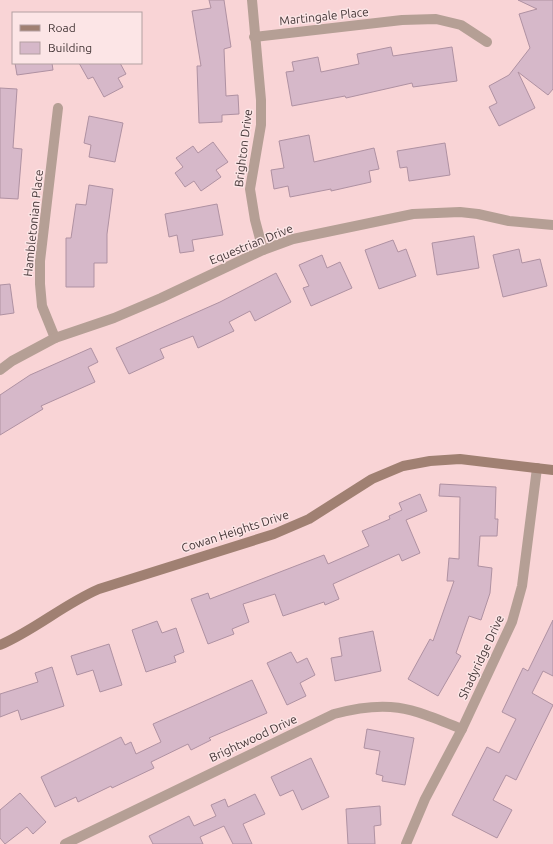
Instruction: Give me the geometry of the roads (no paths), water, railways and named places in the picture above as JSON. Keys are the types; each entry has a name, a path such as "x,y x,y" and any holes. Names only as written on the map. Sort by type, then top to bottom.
{"street":[{"name":"Brighton Drive","path":"252,0 254,37 261,100 261,125 250,189 255,220 263,250"},
{"name":"Martingale Place","path":"254,37 402,20 436,19 461,25 487,42"},
{"name":"Hambletonian Place","path":"55,338 42,306 40,261 58,108"},
{"name":"Equestrian Drive","path":"0,370 12,361 55,338 114,318 161,298 263,250 294,239 413,214 460,212 478,214 509,221 553,225"},
{"name":"Cowan Heights Drive","path":"0,645 36,626 80,597 92,591 274,534 309,520 372,479 403,466 430,461 460,459 553,470"},
{"name":"Shadyridge Drive","path":"406,844 425,799 462,729 512,622 522,586 537,468"},
{"name":"Brightwood Drive","path":"65,844 334,714 360,707 385,706 414,710 462,729"}]}
